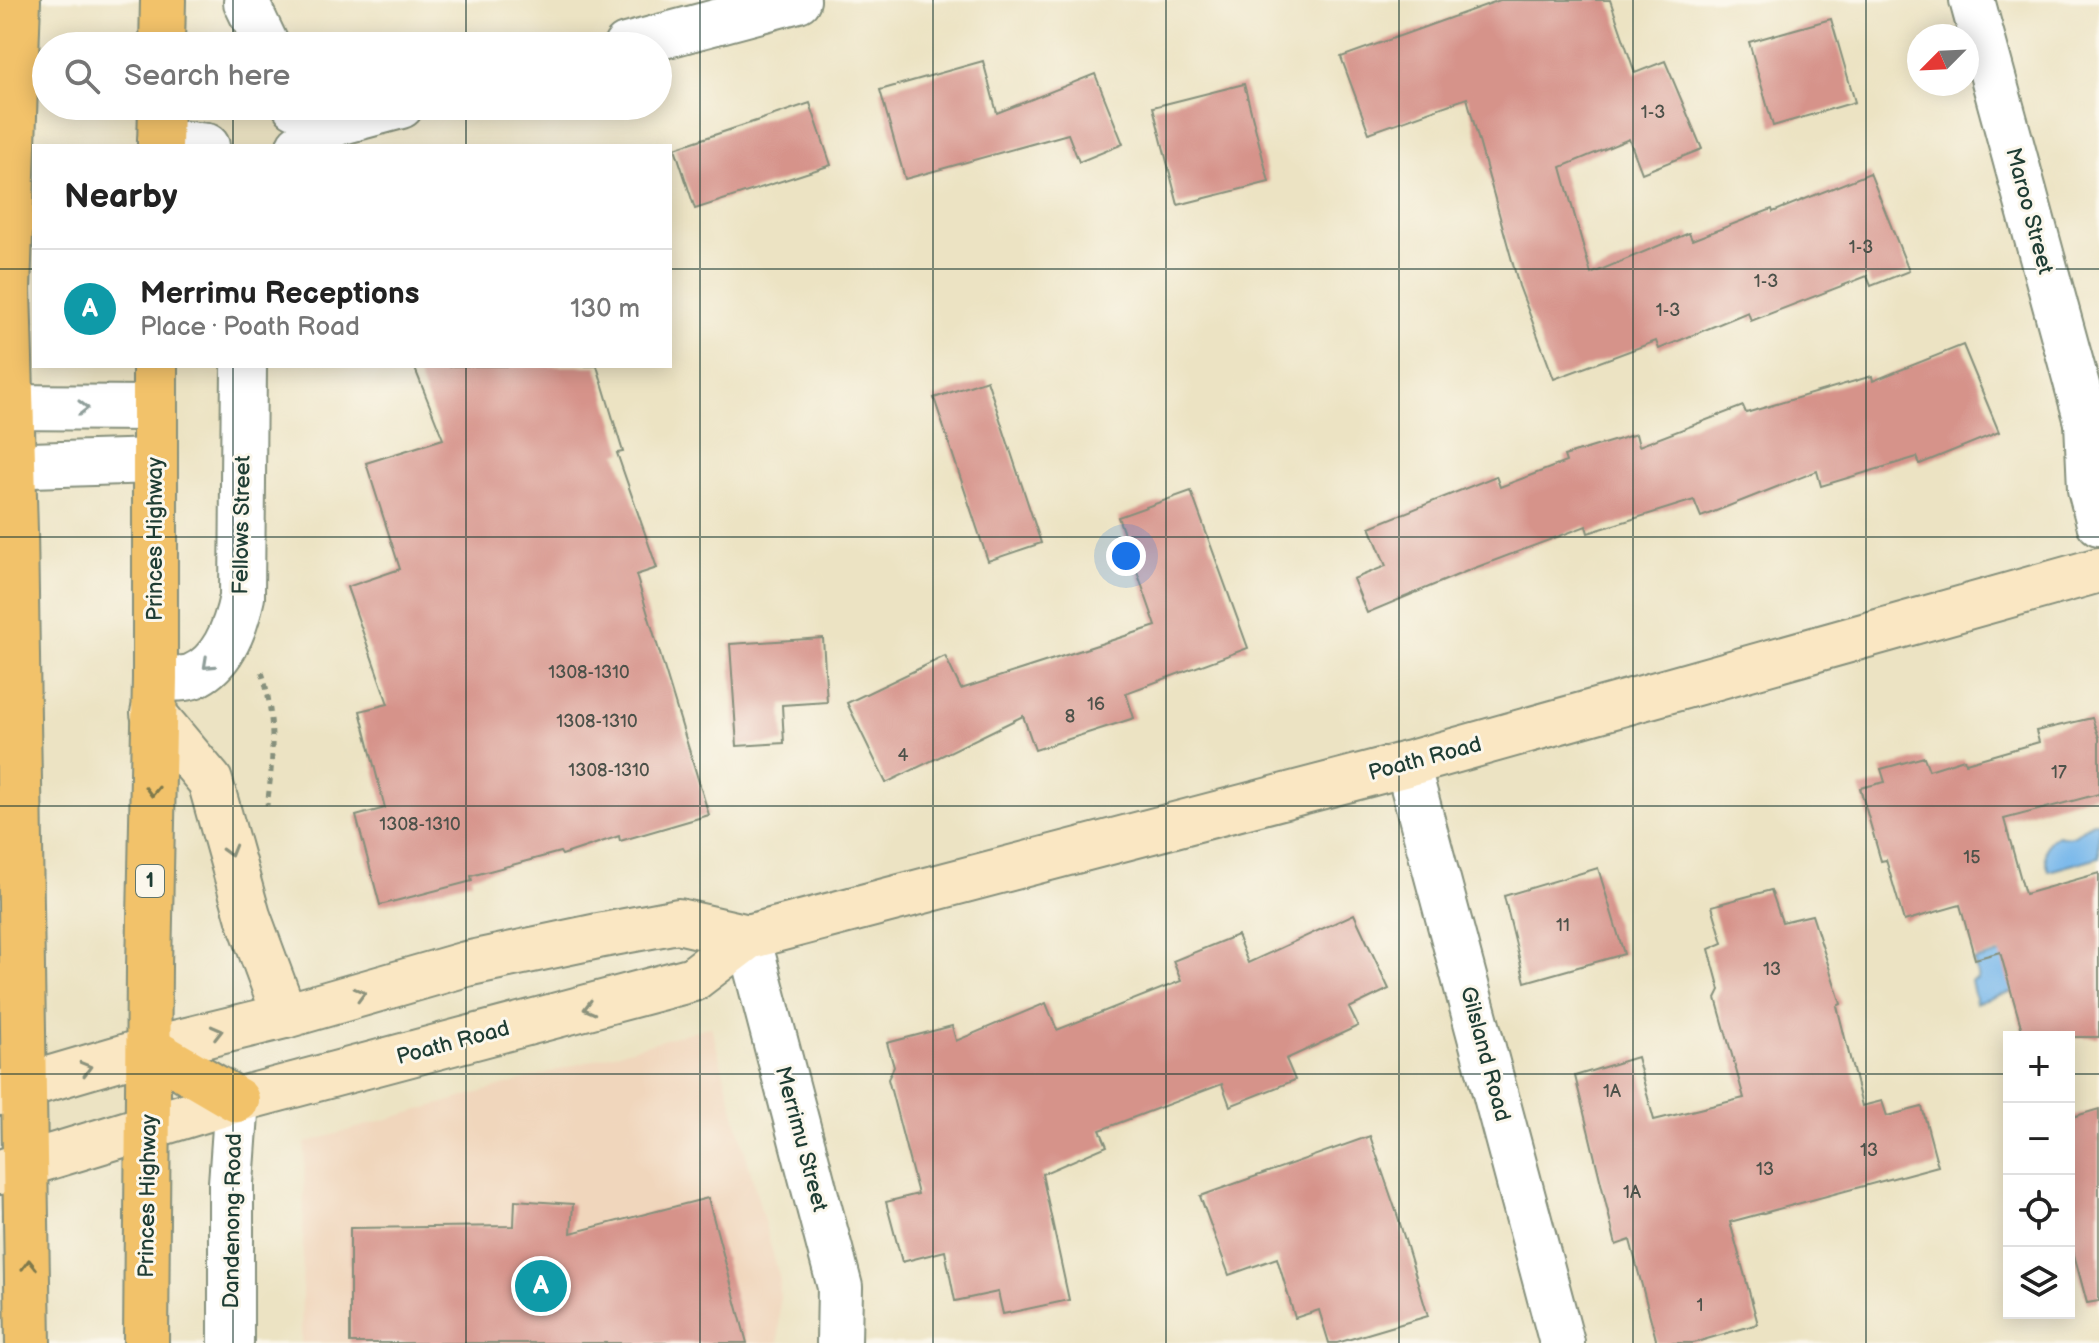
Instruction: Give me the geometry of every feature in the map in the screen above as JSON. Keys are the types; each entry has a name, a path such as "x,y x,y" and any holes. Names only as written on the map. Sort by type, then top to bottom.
{"highway":[{"path":"18,0 4,291 11,1090 13,1168 28,1343"},
{"path":"162,32 163,0"},
{"name":"Princes Highway","path":"154,696 155,387"},
{"name":"1","path":"150,1049 154,696"},
{"path":"150,1049 237,1100"},
{"name":"Princes Highway","path":"146,1343 150,1049"}],"street":[{"path":"672,34 798,0"},
{"name":"Maroo Street","path":"1972,0 2093,434 2090,489 2099,523"},
{"path":"236,32 246,1"},
{"path":"246,1 260,32"},
{"path":"316,135 360,120"},
{"path":"160,131 201,144"},
{"name":"Fellows Street","path":"154,696 206,667 222,649 238,616 242,597 244,368"},
{"path":"5,407 155,387"},
{"path":"6,466 155,461"},
{"name":"Poath Road","path":"13,1168 237,1100 693,979 748,937 1407,764 2099,570"},
{"path":"154,696 210,781 248,916 285,1016"},
{"name":"Gilsland Road","path":"1407,764 1562,1343"},
{"name":"Poath Road","path":"11,1090 150,1049 285,1016 466,964 678,921 748,937"},
{"name":"Merrimu Street","path":"748,937 840,1287 839,1343"},
{"name":"Dandenong Road","path":"231,1343 231,1183 237,1100"}],"path":[{"path":"238,616 257,654 271,701 271,781 266,811"}],"shaded area":[{"path":"711,1026 780,1280 779,1343 301,1343 305,1143"}],"water":[{"path":"2093,822 2099,822 2099,857 2049,871 2045,855 2049,842 2058,835 2074,835"},
{"path":"2031,946 2040,984 1976,1003 1971,981 1978,979 1974,961"}],"building":[{"path":"1500,0 1610,0 1635,73 1665,61 1702,149 1642,173 1629,139 1561,167 1591,274 1689,233 1692,240 1870,173 1909,271 1871,286 1867,276 1751,321 1748,312 1659,349 1656,341 1554,379 1519,286 1467,98 1369,133 1341,57"},
{"path":"1831,19 1855,102 1773,126 1749,42"},
{"path":"983,61 997,113 1095,74 1123,144 1079,162 1068,134 905,179 880,90"},
{"path":"1244,84 1269,182 1178,205 1153,107"},
{"path":"810,103 831,165 695,209 675,148"},
{"path":"1963,345 1999,432 1920,464 1917,457 1821,486 1817,471 1701,517 1694,500 1588,533 1586,526 1367,613 1353,579 1386,566 1370,527 1496,476 1500,487 1566,462 1564,456 1636,434 1639,446 1743,406 1746,413 1872,376 1873,381"},
{"path":"415,368 598,368 623,452 617,453 657,568 636,575 709,815 620,841 619,836 562,855 560,852 471,876 472,881 380,905 356,816 385,808 360,711 388,704 347,587 400,569 366,463 443,439"},
{"path":"987,380 1041,543 988,561 934,398"},
{"path":"1191,491 1248,648 1126,693 1134,718 1035,750 1023,716 886,783 847,703 945,656 961,689 1156,626 1118,517"},
{"path":"823,638 827,702 782,705 784,743 737,746 730,644"},
{"path":"2092,718 2099,738 2099,794 2004,819 2025,894 2099,873 2099,1037 2075,1037 2075,1031 2022,1031 2000,952 1975,959 1960,905 1904,921 1886,860 1881,861 1860,788 1885,782 1881,769 1924,757 1929,770 1964,759 1966,763 2039,742 2036,731"},
{"path":"1598,868 1624,954 1525,982 1504,896"},
{"path":"1771,890 1782,922 1812,915 1841,1004 1837,1006 1862,1106 1882,1101 1887,1116 1922,1107 1938,1166 1730,1222 1758,1324 1693,1343 1657,1343 1630,1240 1616,1245 1575,1076 1637,1057 1654,1120 1744,1098 1716,998 1720,990 1709,949 1723,943 1712,906"},
{"path":"1354,914 1389,989 1349,1008 1358,1026 1286,1059 1295,1080 1230,1106 1222,1084 1100,1130 1107,1146 1042,1174 1069,1300 1003,1314 998,1292 955,1301 945,1251 902,1262 886,1202 918,1194 888,1079 894,1067 887,1043 952,1026 956,1041 1046,1003 1057,1030 1181,981 1173,961 1237,935 1248,963"},
{"path":"2099,1109 2099,1301 2087,1303 2075,1258 2075,1116"},
{"path":"1370,1136 1428,1316 1329,1343 1319,1310 1295,1318 1277,1258 1229,1275 1200,1196"},
{"path":"708,1198 747,1343 350,1343 350,1228 514,1226 515,1200 573,1204 571,1233"}],"place":[{"name":"Merrimu Receptions","path":"541,1286"}]}
